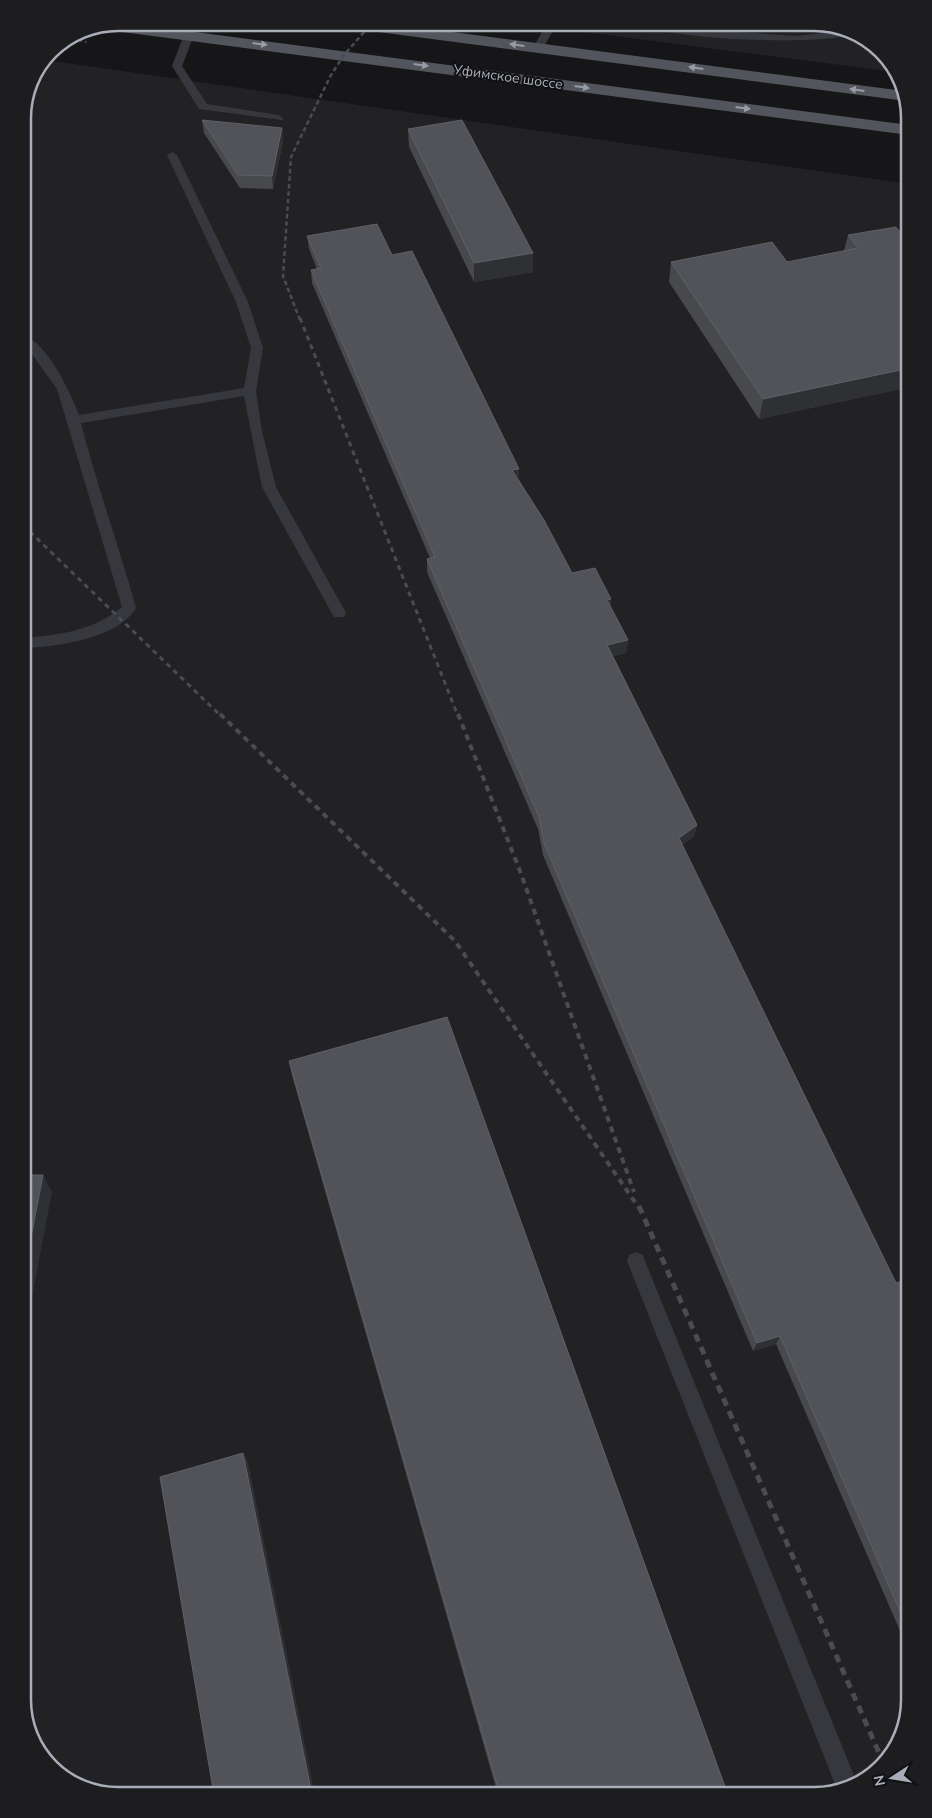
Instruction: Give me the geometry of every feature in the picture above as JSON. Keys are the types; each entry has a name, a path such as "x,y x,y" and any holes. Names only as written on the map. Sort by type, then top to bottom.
{"main road":[{"name":"Уфимское шоссе","path":"156,31 901,129"},
{"name":"Уфимское шоссе","path":"409,31 897,95"}],"lane":[{"path":"538,48 548,31"},
{"path":"676,31 796,39 836,34"},
{"path":"189,35 177,66 203,107 278,118"},
{"path":"172,155 242,302 257,348 250,390 256,431 269,486 339,613"},
{"path":"31,346 62,389 74,420 88,477 116,559 129,608 120,618 70,639 31,642"},
{"path":"74,420 250,390"},
{"path":"636,1261 845,1781"}],"shaded area":[{"path":"819,31 852,40 867,49 887,71 584,32"},
{"path":"54,61 901,183 901,1700 898,1722 886,1748 882,1753 867,1753 867,1768 847,1780 831,1785 814,1787 113,1787 90,1782 70,1772 49,1753 38,1733 33,1717 31,1700 31,113 38,85"}],"building":[{"path":"202,120 282,128 272,176 238,175"},
{"path":"462,120 533,253 474,263 408,129"},
{"path":"377,224 392,255 412,251 519,469 512,470 544,520 572,573 595,568 611,599 607,600 628,640 607,645 697,825 679,838 896,1283 901,1282 901,1613 780,1336 757,1343 544,843 539,817 427,559 435,557 311,270 321,268 307,236"},
{"path":"896,227 901,233 901,370 763,399 671,262 772,242 787,262 858,248 848,235"},
{"path":"447,1017 725,1787 498,1787 289,1061"},
{"path":"31,1175 43,1175 31,1237"},
{"path":"243,1453 310,1787 213,1787 160,1477"}],"railway":[{"path":"300,320 283,276 291,157 331,75 344,55 365,31"},
{"path":"300,318 458,716"},
{"path":"31,533 221,716"},
{"path":"220,714 455,941 639,1208"},
{"path":"458,714 520,871 634,1192"},
{"path":"639,1206 879,1753"}]}
